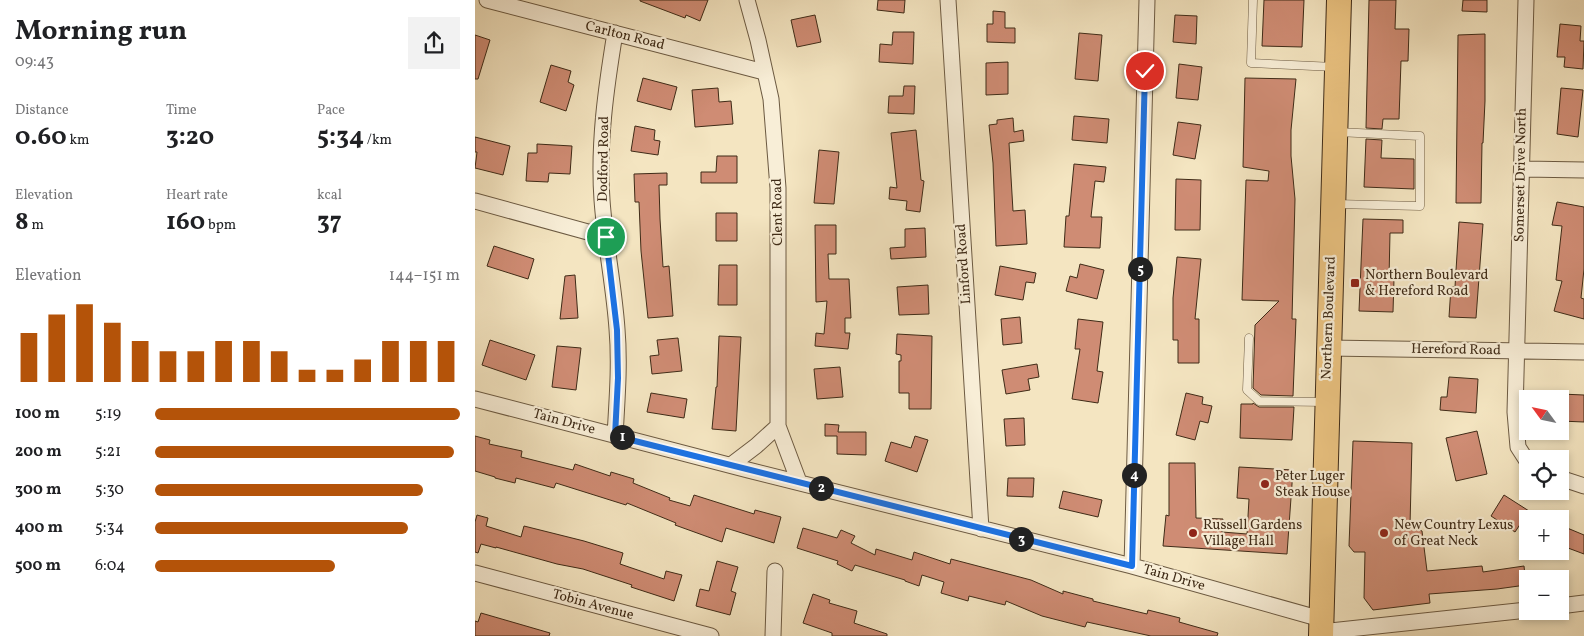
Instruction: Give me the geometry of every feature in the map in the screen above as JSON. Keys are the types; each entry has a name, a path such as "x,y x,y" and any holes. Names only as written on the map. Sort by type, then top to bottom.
{"main road":[{"name":"Northern Boulevard","path":"1321,629 1339,0"}],"street":[{"name":"Carlton Road","path":"487,0 764,72"},
{"name":"Clent Road","path":"747,0 771,99 778,188 778,426 799,482"},
{"name":"Linford Road","path":"948,0 981,529"},
{"path":"1132,566 1147,0"},
{"name":"Somerset Drive North","path":"1520,450 1518,447 1515,412 1526,0"},
{"name":"Dodford Road","path":"615,33 605,97 601,142 602,200 617,330 618,378 615,436"},
{"path":"1521,169 1584,170"},
{"path":"475,202 575,229 586,230 606,237"},
{"name":"Hereford Road","path":"1328,348 1584,352"},
{"name":"Tain Drive","path":"475,399 1132,566 1321,629"},
{"path":"731,465 757,446 778,426"},
{"path":"1569,481 1584,486"},
{"path":"773,636 775,571"},
{"name":"Tobin Avenue","path":"475,573 711,636"},
{"path":"1569,605 1584,603"},
{"path":"1321,629 1362,632 1519,611"}],"lane":[{"path":"1253,0 1251,64 1337,67"},
{"path":"1333,204 1420,206 1420,136 1335,132"},
{"path":"1249,338 1247,390 1259,401 1327,402"}],"building":[{"path":"640,0 708,0 700,21 686,15 685,18"},
{"path":"878,0 905,0 904,13 877,10"},
{"path":"1264,0 1304,0 1302,47 1262,46"},
{"path":"1369,0 1396,0 1395,29 1409,29 1408,61 1401,61 1399,119 1383,119 1382,129 1366,128"},
{"path":"1463,0 1487,0 1487,12 1462,11"},
{"path":"993,11 1005,12 1005,28 1015,28 1015,43 987,42 987,24 993,24"},
{"path":"815,15 821,42 797,47 791,20"},
{"path":"1175,15 1197,16 1196,44 1173,42"},
{"path":"1560,24 1581,26 1580,41 1584,41 1583,69 1564,67 1565,57 1557,57"},
{"path":"893,32 914,32 913,64 879,62 880,44 892,45"},
{"path":"1079,33 1102,35 1098,81 1075,79"},
{"path":"1485,34 1485,101 1481,203 1456,203 1458,35"},
{"path":"475,35 490,40 478,79 475,79"},
{"path":"1008,62 1008,94 986,95 986,63"},
{"path":"1179,64 1202,67 1198,100 1176,98"},
{"path":"551,65 571,71 568,82 574,85 566,111 540,102"},
{"path":"643,78 677,87 671,110 637,101"},
{"path":"1245,78 1296,79 1291,130 1291,156 1295,199 1292,319 1296,319 1293,396 1261,395 1253,388 1255,325 1279,301 1242,300 1246,180 1268,181 1269,171 1243,167"},
{"path":"904,86 915,86 914,114 888,113 889,96 903,96"},
{"path":"718,88 719,102 731,101 733,124 695,127 692,90"},
{"path":"1561,88 1583,90 1578,137 1557,134"},
{"path":"1074,116 1109,119 1107,143 1072,140"},
{"path":"1013,118 1014,132 1023,130 1024,141 1009,143 1013,211 1025,210 1027,244 996,246 993,163 989,125 997,124 997,120"},
{"path":"1178,122 1201,125 1195,159 1173,155"},
{"path":"635,126 655,130 654,140 660,141 658,155 631,151"},
{"path":"916,130 921,180 924,181 920,212 906,210 907,201 889,199 890,187 897,188 891,133"},
{"path":"475,137 510,146 503,175 475,168 477,152 475,152"},
{"path":"1366,139 1382,140 1381,158 1414,159 1414,189 1364,187"},
{"path":"537,144 572,146 570,174 549,173 548,182 526,181 528,153 537,153"},
{"path":"819,150 839,152 834,204 814,203"},
{"path":"717,156 737,156 737,183 701,183 701,172 716,172"},
{"path":"1074,164 1106,167 1104,182 1095,181 1091,217 1102,217 1100,248 1064,247 1066,216 1069,216"},
{"path":"667,173 667,185 659,185 660,219 663,267 669,266 673,316 648,318 641,251 639,202 635,202 634,174"},
{"path":"1176,179 1201,180 1200,230 1175,230"},
{"path":"1557,202 1584,207 1584,269 1581,298 1584,299 1584,319 1554,311 1562,281 1556,280 1562,226 1552,225"},
{"path":"716,213 737,213 737,241 716,241"},
{"path":"1363,219 1403,220 1403,233 1390,233 1389,279 1394,279 1393,312 1359,311"},
{"path":"1459,222 1483,224 1476,318 1449,317 1451,287 1455,287"},
{"path":"815,225 836,225 836,254 828,254 829,279 849,279 851,318 845,318 845,333 850,333 848,349 815,346 816,333 824,334 827,301 816,302"},
{"path":"925,228 926,257 891,259 890,248 905,247 905,229"},
{"path":"494,246 534,259 528,279 487,266"},
{"path":"1177,257 1201,259 1195,319 1199,319 1199,363 1178,363 1178,340 1173,340 1173,298"},
{"path":"1080,264 1104,270 1097,299 1066,291 1070,276 1077,278"},
{"path":"719,265 737,265 737,305 718,305"},
{"path":"1000,266 1036,273 1034,283 1026,282 1023,300 995,295"},
{"path":"575,275 578,318 560,319 565,276"},
{"path":"928,285 929,314 899,315 897,287"},
{"path":"1020,317 1022,343 1003,345 1001,319"},
{"path":"1078,319 1103,322 1097,371 1103,372 1098,403 1072,399 1080,349 1075,349"},
{"path":"897,334 932,336 931,409 909,409 909,393 899,393 899,361 901,361 901,355 896,354"},
{"path":"719,336 741,337 736,431 712,429 717,387"},
{"path":"678,338 682,371 652,374 650,356 659,355 657,340"},
{"path":"490,340 535,355 526,380 482,365"},
{"path":"557,346 581,348 576,390 552,387"},
{"path":"1037,364 1039,377 1028,379 1030,390 1006,394 1002,370"},
{"path":"840,367 843,397 817,399 814,369"},
{"path":"1449,377 1478,379 1476,413 1440,410 1441,397 1447,397"},
{"path":"651,393 687,399 684,418 647,412"},
{"path":"1186,393 1203,397 1202,404 1212,406 1208,423 1200,421 1195,440 1176,435"},
{"path":"1569,394 1584,395 1584,422 1569,421"},
{"path":"1253,403 1259,407 1294,407 1292,440 1240,438 1241,404"},
{"path":"1024,418 1025,445 1006,446 1004,419"},
{"path":"825,424 839,425 838,432 866,432 866,455 837,454 837,436 825,436"},
{"path":"1477,431 1487,474 1456,481 1446,438"},
{"path":"475,436 490,440 489,444 522,451 521,457 573,470 575,464 610,476 611,472 634,479 633,483 670,498 669,500 690,506 694,495 754,514 755,510 781,517 774,543 726,528 722,542 675,525 676,523 627,503 626,505 556,483 554,488 516,478 515,483 475,471"},
{"path":"915,436 928,440 917,472 885,461 891,442 911,448"},
{"path":"1353,441 1412,443 1410,526 1422,531 1427,571 1482,566 1483,572 1524,566 1524,570 1519,570 1519,586 1429,594 1430,603 1373,610 1364,598 1365,552 1354,552 1349,546"},
{"path":"1169,463 1195,463 1196,518 1223,519 1222,532 1247,534 1249,499 1237,498 1239,467 1293,470 1287,554 1163,546 1166,515 1169,516"},
{"path":"1008,478 1034,478 1033,497 1007,496"},
{"path":"1063,491 1102,500 1098,517 1059,508"},
{"path":"1504,495 1527,510 1519,510 1519,526 1515,532 1491,516"},
{"path":"477,515 488,518 486,526 521,537 524,526 623,553 620,564 664,579 666,571 682,575 674,601 583,569 557,564 496,547 481,544 478,553 475,552 475,522"},
{"path":"803,528 837,538 841,530 855,536 851,543 875,555 876,549 912,560 914,552 950,564 951,559 1031,580 1063,594 1063,591 1093,599 1093,601 1147,614 1148,610 1180,618 1179,622 1218,633 1217,636 1151,636 1087,622 1085,627 1042,616 1006,601 1005,605 969,596 968,601 941,593 944,582 922,575 919,586 855,565 852,571 837,564 838,561 797,548"},
{"path":"1569,529 1584,535 1584,554 1569,548"},
{"path":"717,561 738,567 731,591 736,593 730,615 696,606 700,589 709,591"},
{"path":"813,594 830,600 829,603 857,611 854,623 887,634 887,636 832,636 832,633 803,623"},
{"path":"481,613 550,633 549,636 475,636 475,621 478,622"}],"place":[{"name":"Northern Boulevard & Hereford Road","path":"1355,283"},
{"name":"Peter Luger Steak House","path":"1265,484"},
{"name":"Russell Gardens Village Hall","path":"1193,533"},
{"name":"New Country Lexus of Great Neck","path":"1384,533"}],"route":[{"path":"606,237 617,330 618,378 615,436 1132,566 1145,71"}]}
